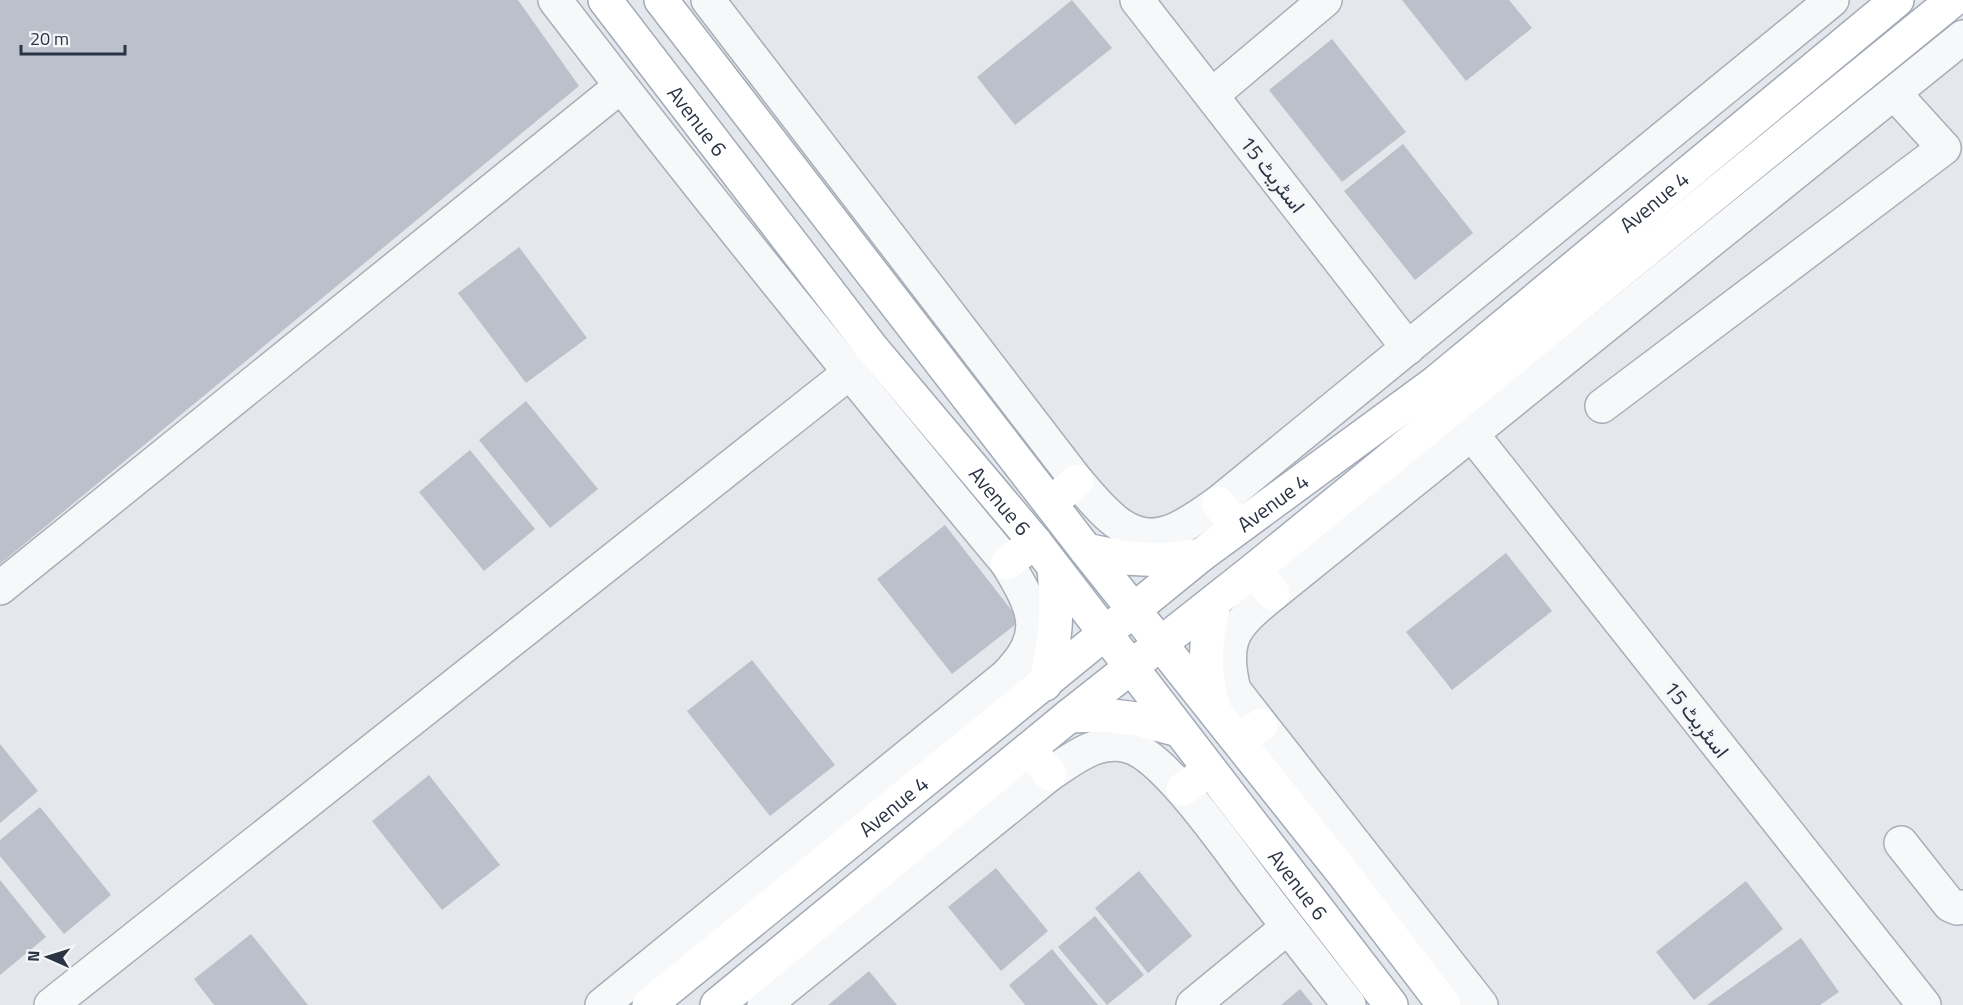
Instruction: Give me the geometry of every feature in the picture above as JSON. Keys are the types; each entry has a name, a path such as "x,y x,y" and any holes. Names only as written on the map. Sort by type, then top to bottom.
{"main road":[{"name":"Avenue 6","path":"604,0 871,346 1035,542 1391,1005"},
{"name":"Avenue 6","path":"661,0 1086,550 1215,712 1250,733 1444,1005"},
{"name":"Avenue 4","path":"649,1005 1201,555 1228,515 1436,383 1897,0"},
{"name":"Avenue 4","path":"717,1005 1160,643 1215,601 1264,581 1953,0"},
{"path":"1051,502 1077,481"},
{"path":"1007,563 1035,542"},
{"path":"1086,550 1124,558 1163,560 1201,555"},
{"path":"1044,684 1054,646 1056,626 1054,568"},
{"path":"1215,601 1208,629 1205,658 1207,688 1215,712"},
{"path":"1069,716 1104,715 1137,719 1179,730"},
{"path":"1029,748 1050,774"},
{"path":"1183,789 1209,770"}],"street":[{"path":"555,0 849,373 1007,563 1025,592 1033,628 1031,644 1019,663 1005,677 602,1005"},
{"path":"708,0 1077,481 1108,516 1123,528 1138,534 1151,535 1168,533 1228,515 1408,348 1832,0"},
{"name":"اسٹریٹ 15","path":"1137,0 1408,348"},
{"path":"1212,95 1325,0"},
{"path":"1481,1005 1250,733 1228,667 1234,635 1264,581 1471,433 1963,37"},
{"path":"0,588 621,86"},
{"path":"1602,406 1944,148 1894,93"},
{"path":"51,1005 849,373"},
{"name":"اسٹریٹ 15","path":"1471,433 1924,1005"},
{"path":"764,1005 1050,774 1094,747 1115,744 1130,746 1144,753 1183,789 1349,1005"},
{"path":"1901,843 1950,905 1957,908 1963,907"},
{"path":"1193,1005 1288,927"}],"building":[{"path":"0,0 518,0 579,86 0,564"},
{"path":"1072,0 1112,48 1015,125 977,77"},
{"path":"1402,0 1509,0 1532,28 1466,81"},
{"path":"1332,39 1406,132 1342,182 1269,90"},
{"path":"1403,144 1473,233 1415,280 1344,191"},
{"path":"519,247 587,338 526,383 458,293"},
{"path":"526,401 598,489 550,528 479,440"},
{"path":"470,450 535,529 484,571 419,492"},
{"path":"945,525 1020,621 952,674 877,579"},
{"path":"1506,553 1552,611 1452,690 1406,632"},
{"path":"752,660 835,765 770,816 687,711"},
{"path":"0,744 38,791 0,823"},
{"path":"429,775 500,865 442,910 372,821"},
{"path":"40,807 111,895 64,934 0,856 0,840"},
{"path":"996,868 1048,931 1001,971 948,907"},
{"path":"1139,871 1192,936 1148,973 1095,908"},
{"path":"0,880 46,937 0,975"},
{"path":"1746,881 1783,929 1694,1000 1656,952"},
{"path":"1095,916 1144,975 1107,1005 1058,947"},
{"path":"251,934 308,1005 214,1005 194,979"},
{"path":"1801,938 1839,992 1820,1005 1707,1005"},
{"path":"1052,949 1098,1005 1025,1005 1009,985"},
{"path":"869,971 897,1005 828,1005"},
{"path":"1300,989 1313,1005 1281,1005"}]}
